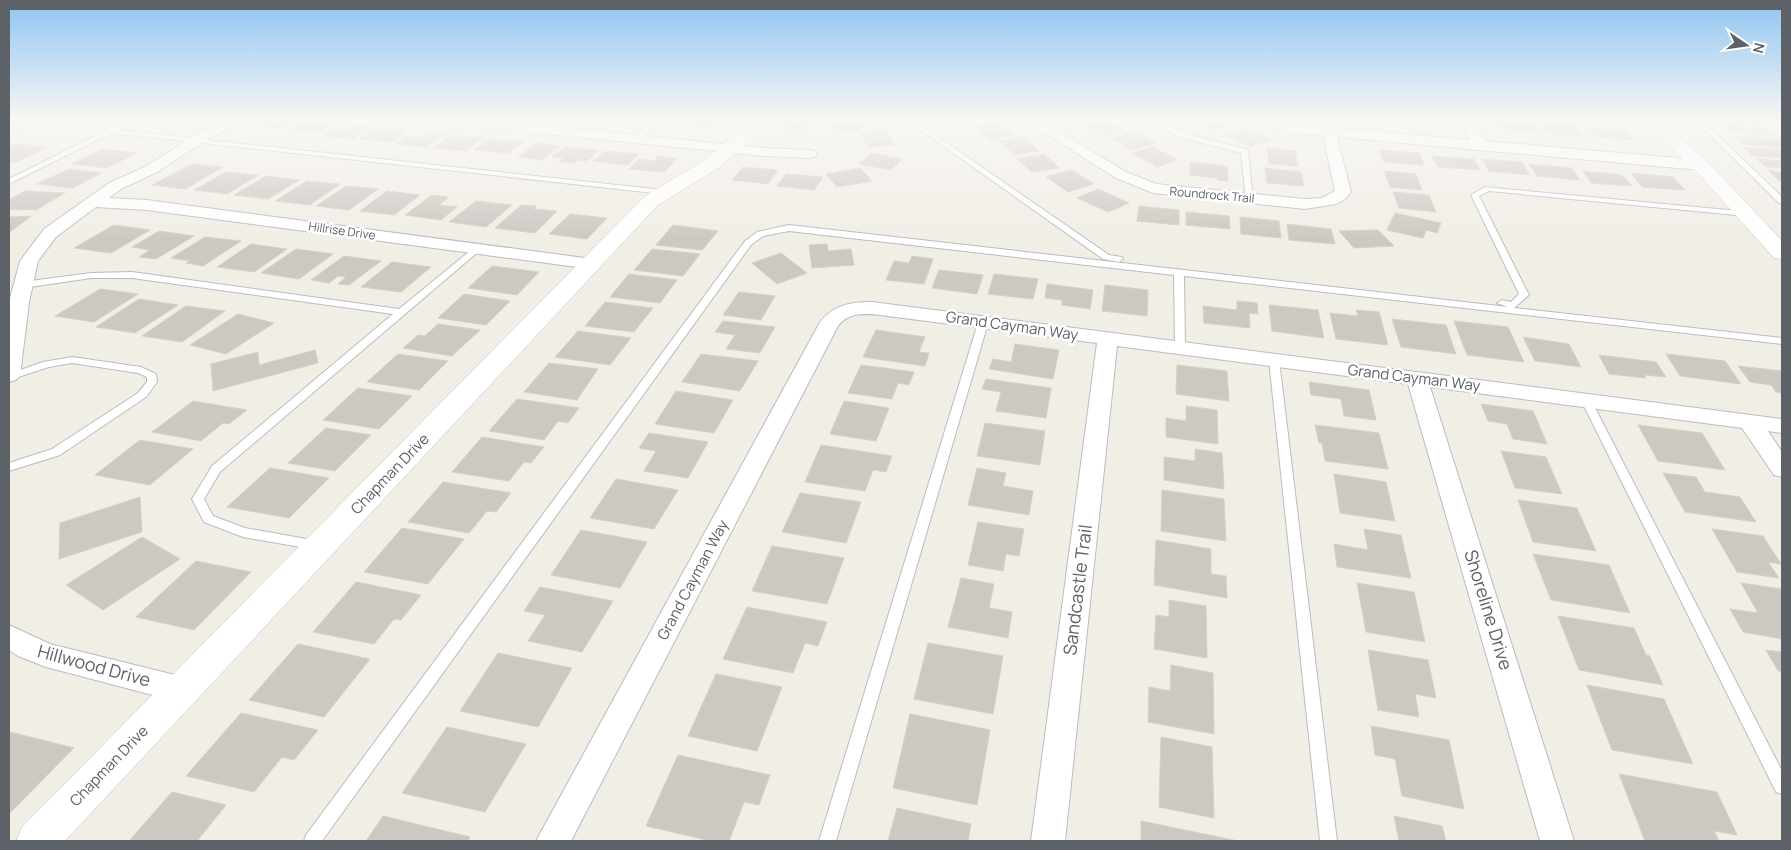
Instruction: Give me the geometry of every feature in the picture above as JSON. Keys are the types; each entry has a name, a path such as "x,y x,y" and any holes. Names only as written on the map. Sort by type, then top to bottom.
{"street":[{"path":"9,376 19,302 29,261 50,233 91,202 115,186 152,169 165,161"},
{"name":"Chapman Drive","path":"37,841 651,201 663,192 710,166 715,161"},
{"name":"Roundrock Trail","path":"1100,161 1137,183 1164,191 1321,204 1338,197 1343,192 1336,161"},
{"path":"1652,161 1700,165"},
{"path":"1696,161 1782,253"},
{"name":"Hillrise Drive","path":"91,202 147,205 592,264"},
{"name":"Grand Cayman Way","path":"554,841 834,316 846,310 872,308 1782,426"},
{"name":"Sandcastle Trail","path":"1048,841 1108,339"},
{"name":"Shoreline Drive","path":"1417,378 1557,841"},
{"path":"1749,422 1782,469"},
{"name":"Hillwood Drive","path":"9,636 28,648 46,655 183,690"}],"lane":[{"path":"9,182 51,161"},
{"path":"382,161 663,192"},
{"path":"968,161 1106,257 1513,304 1524,295 1475,195 1488,189 1746,214"},
{"path":"1246,161 1250,199"},
{"path":"1740,161 1782,201"},
{"path":"312,841 748,243 760,234 789,228 1782,341"},
{"path":"321,546 243,532 208,519 198,499 216,470 476,249"},
{"path":"1179,272 1180,348"},
{"path":"23,285 79,276 132,275 401,312"},
{"path":"826,841 984,323"},
{"path":"9,376 47,364 72,360 140,370 152,376 152,382 142,395 56,452 9,467"},
{"path":"1274,360 1328,841"},
{"path":"1586,400 1782,786"}],"building":[{"path":"79,161 122,161 107,168 72,164"},
{"path":"560,161 578,161 575,163 559,162"},
{"path":"593,161 632,161 628,165"},
{"path":"637,161 675,161 664,172 629,169"},
{"path":"863,161 900,161 891,170 859,164"},
{"path":"1019,161 1052,161 1060,168 1032,172"},
{"path":"1146,161 1176,161 1157,167"},
{"path":"1269,161 1297,161 1298,166 1269,164"},
{"path":"1422,161 1424,165 1384,162"},
{"path":"1435,161 1475,161 1480,170 1438,167"},
{"path":"1483,161 1522,162 1529,175 1489,171"},
{"path":"1759,161 1782,161 1782,168 1766,167"},
{"path":"1190,162 1227,166 1228,181 1190,175"},
{"path":"192,164 223,167 185,189 152,185"},
{"path":"1529,164 1572,168 1580,180 1537,176"},
{"path":"743,167 778,170 768,184 732,180"},
{"path":"860,168 872,181 837,187 826,174"},
{"path":"1265,168 1301,172 1304,186 1267,183"},
{"path":"69,169 102,173 72,188 37,184"},
{"path":"1072,170 1094,184 1068,192 1046,177"},
{"path":"1768,170 1782,172 1782,181 1779,181"},
{"path":"1384,171 1416,174 1422,190 1390,187"},
{"path":"1583,171 1622,175 1632,186 1591,183"},
{"path":"226,172 258,175 227,194 194,190"},
{"path":"1631,173 1673,177 1685,190 1642,187"},
{"path":"786,174 823,177 814,190 777,186"},
{"path":"266,176 299,180 268,199 234,195"},
{"path":"307,181 340,184 310,205 275,201"},
{"path":"346,186 378,189 349,210 316,206"},
{"path":"1098,189 1129,203 1108,212 1077,198"},
{"path":"25,191 65,193 36,210 9,209 9,200"},
{"path":"387,191 420,195 394,215 360,211"},
{"path":"1393,192 1429,195 1436,212 1399,208"},
{"path":"432,195 449,197 439,205 457,207 441,220 405,215"},
{"path":"476,201 512,205 486,227 449,222"},
{"path":"521,205 537,206 534,209 557,211 535,233 495,228"},
{"path":"1139,206 1179,210 1179,225 1137,221"},
{"path":"1186,212 1229,216 1230,229 1186,225"},
{"path":"1395,213 1441,223 1437,233 1426,230 1423,238 1387,230"},
{"path":"570,214 607,218 587,239 549,234"},
{"path":"31,216 9,233 9,217"},
{"path":"1240,217 1279,221 1281,238 1241,234"},
{"path":"1287,224 1331,229 1335,244 1289,240"},
{"path":"114,225 150,230 111,253 74,248"},
{"path":"673,225 718,231 702,250 656,245"},
{"path":"1378,230 1394,246 1354,248 1339,231"},
{"path":"159,231 194,236 156,259 139,257 150,250 132,247"},
{"path":"205,237 241,241 203,266 186,263 190,261 171,258"},
{"path":"251,244 287,249 254,272 217,267"},
{"path":"827,244 828,251 851,249 854,265 812,268 809,245"},
{"path":"296,249 333,254 299,279 261,273"},
{"path":"652,249 700,254 683,276 634,270"},
{"path":"781,253 807,273 777,284 752,263"},
{"path":"344,256 381,261 349,285 338,284 346,277 338,276 329,283 311,280"},
{"path":"912,256 933,259 924,284 886,280 894,261 909,263"},
{"path":"392,262 431,267 401,292 361,287"},
{"path":"492,266 539,272 517,295 468,288"},
{"path":"939,270 983,275 977,294 932,288"},
{"path":"629,274 677,280 660,303 610,297"},
{"path":"994,274 1038,279 1033,299 988,294"},
{"path":"1047,284 1093,290 1090,309 1062,305 1062,300 1045,298"},
{"path":"1105,285 1148,290 1147,316 1102,311"},
{"path":"100,289 138,294 94,322 55,316"},
{"path":"739,292 775,296 761,320 723,315"},
{"path":"464,294 510,301 486,325 438,318"},
{"path":"139,299 178,305 135,333 96,327"},
{"path":"1237,301 1257,303 1258,314 1249,313 1250,328 1204,323 1203,306 1237,310"},
{"path":"605,302 653,308 634,332 585,326"},
{"path":"1269,305 1318,310 1324,338 1272,331"},
{"path":"186,306 225,311 182,342 142,336"},
{"path":"1356,310 1379,312 1388,345 1336,339 1330,313 1358,316"},
{"path":"238,314 274,323 226,354 190,345"},
{"path":"1392,319 1446,325 1456,354 1401,347"},
{"path":"723,321 775,327 760,353 726,349 735,335 715,332"},
{"path":"1454,321 1508,327 1524,362 1467,355"},
{"path":"438,324 480,330 452,356 403,348 418,335 425,336"},
{"path":"876,330 925,337 919,352 929,353 925,366 863,357"},
{"path":"578,331 631,338 610,365 555,357"},
{"path":"1523,337 1569,344 1581,367 1535,361"},
{"path":"1015,344 1059,350 1053,379 989,369 993,359 1011,362"},
{"path":"315,350 318,363 213,391 211,364 258,352 259,365"},
{"path":"398,354 448,361 419,390 367,382"},
{"path":"701,354 758,361 740,391 682,382"},
{"path":"1666,354 1725,361 1741,384 1680,376"},
{"path":"1599,355 1656,362 1666,377 1644,375 1646,378 1609,374"},
{"path":"549,363 598,369 577,400 524,392"},
{"path":"861,365 914,372 909,385 898,383 892,399 848,393"},
{"path":"1177,365 1227,371 1229,401 1176,394"},
{"path":"1738,366 1782,371 1782,393 1776,392 1771,385 1750,382"},
{"path":"986,379 1051,388 1046,418 996,411 1001,392 982,389"},
{"path":"1309,382 1369,390 1376,420 1344,416 1341,399 1311,395"},
{"path":"358,388 412,396 379,429 323,420"},
{"path":"676,391 733,400 714,433 655,424"},
{"path":"517,399 579,408 568,423 558,421 544,440 489,431"},
{"path":"193,401 247,410 229,424 223,423 201,441 152,432"},
{"path":"844,401 889,408 876,441 830,434"},
{"path":"1481,404 1533,411 1547,444 1513,439 1507,424 1488,421"},
{"path":"1186,406 1217,410 1218,444 1166,437 1166,418 1186,421"},
{"path":"985,423 1045,431 1040,465 977,456"},
{"path":"1315,425 1379,433 1388,469 1325,461 1322,443 1319,443"},
{"path":"1638,425 1702,433 1725,470 1658,461"},
{"path":"326,428 371,435 335,471 288,463"},
{"path":"649,433 708,442 688,478 644,471 656,451 639,448"},
{"path":"482,437 544,447 531,463 524,462 509,481 452,472"},
{"path":"140,440 193,449 150,485 95,475"},
{"path":"821,445 892,456 886,472 873,470 865,491 805,482"},
{"path":"1195,449 1222,453 1224,489 1164,480 1164,457 1195,461"},
{"path":"1501,451 1546,457 1562,494 1515,488"},
{"path":"270,468 329,478 289,518 227,507"},
{"path":"977,468 1006,473 1003,486 1033,491 1029,515 968,505"},
{"path":"1663,473 1696,477 1705,492 1740,497 1756,522 1685,512"},
{"path":"1334,474 1386,482 1395,521 1340,513"},
{"path":"616,479 678,490 654,529 590,518"},
{"path":"443,482 511,493 496,512 487,511 469,533 408,522"},
{"path":"1162,490 1224,499 1226,541 1161,531"},
{"path":"800,493 861,502 846,543 782,532"},
{"path":"140,497 142,532 59,559 60,523"},
{"path":"1518,500 1577,508 1596,551 1533,542"},
{"path":"978,522 1024,529 1019,556 1006,554 1003,571 968,565"},
{"path":"402,528 464,539 428,584 364,572"},
{"path":"1364,529 1401,535 1411,578 1337,567 1334,544 1368,550"},
{"path":"1712,529 1763,536 1781,564 1768,562 1779,578 1737,572"},
{"path":"581,530 647,542 620,588 551,575"},
{"path":"142,537 180,559 103,610 66,585"},
{"path":"1156,540 1211,549 1211,574 1226,576 1227,598 1154,585"},
{"path":"772,546 844,558 827,604 752,591"},
{"path":"1533,554 1609,565 1630,613 1551,600"},
{"path":"196,561 251,572 194,630 136,617"},
{"path":"961,578 994,584 989,608 1012,612 1008,638 948,627"},
{"path":"356,582 421,595 401,620 394,619 374,644 313,632"},
{"path":"1357,583 1414,592 1425,642 1366,632"},
{"path":"1741,583 1782,589 1782,639 1743,632 1730,609 1758,613"},
{"path":"540,587 613,601 582,652 528,641 545,615 524,611"},
{"path":"1169,600 1206,606 1207,658 1154,649 1156,615 1169,617"},
{"path":"747,607 827,622 818,646 805,643 793,673 723,659"},
{"path":"1558,616 1634,628 1646,655 1650,656 1663,685 1579,670"},
{"path":"928,643 1003,656 993,714 914,699"},
{"path":"298,644 370,659 324,717 249,700"},
{"path":"1368,650 1428,660 1436,698 1415,694 1419,717 1378,710"},
{"path":"1766,650 1782,652 1782,671 1778,671"},
{"path":"498,653 572,668 538,727 460,711"},
{"path":"1171,665 1213,673 1214,734 1148,722 1149,687 1170,691"},
{"path":"716,674 782,687 757,751 688,736"},
{"path":"1587,685 1664,699 1693,764 1612,750"},
{"path":"241,713 318,730 294,760 282,757 254,792 186,776"},
{"path":"910,714 990,730 977,805 893,788"},
{"path":"1371,726 1449,740 1464,809 1402,796 1395,759 1375,755"},
{"path":"447,727 526,744 485,812 402,793"},
{"path":"10,732 74,748 9,814 9,734"},
{"path":"1161,737 1212,747 1214,818 1159,807"},
{"path":"678,755 770,775 759,805 744,802 729,841 711,841 646,826"},
{"path":"1619,774 1717,792 1737,835 1714,831 1719,841 1645,841"},
{"path":"172,792 226,805 197,841 129,841"},
{"path":"897,808 971,824 968,841 888,841"},
{"path":"383,816 470,837 468,841 366,841"},
{"path":"1394,816 1442,826 1446,841 1399,841"},
{"path":"1141,821 1238,841 1141,841"}]}
